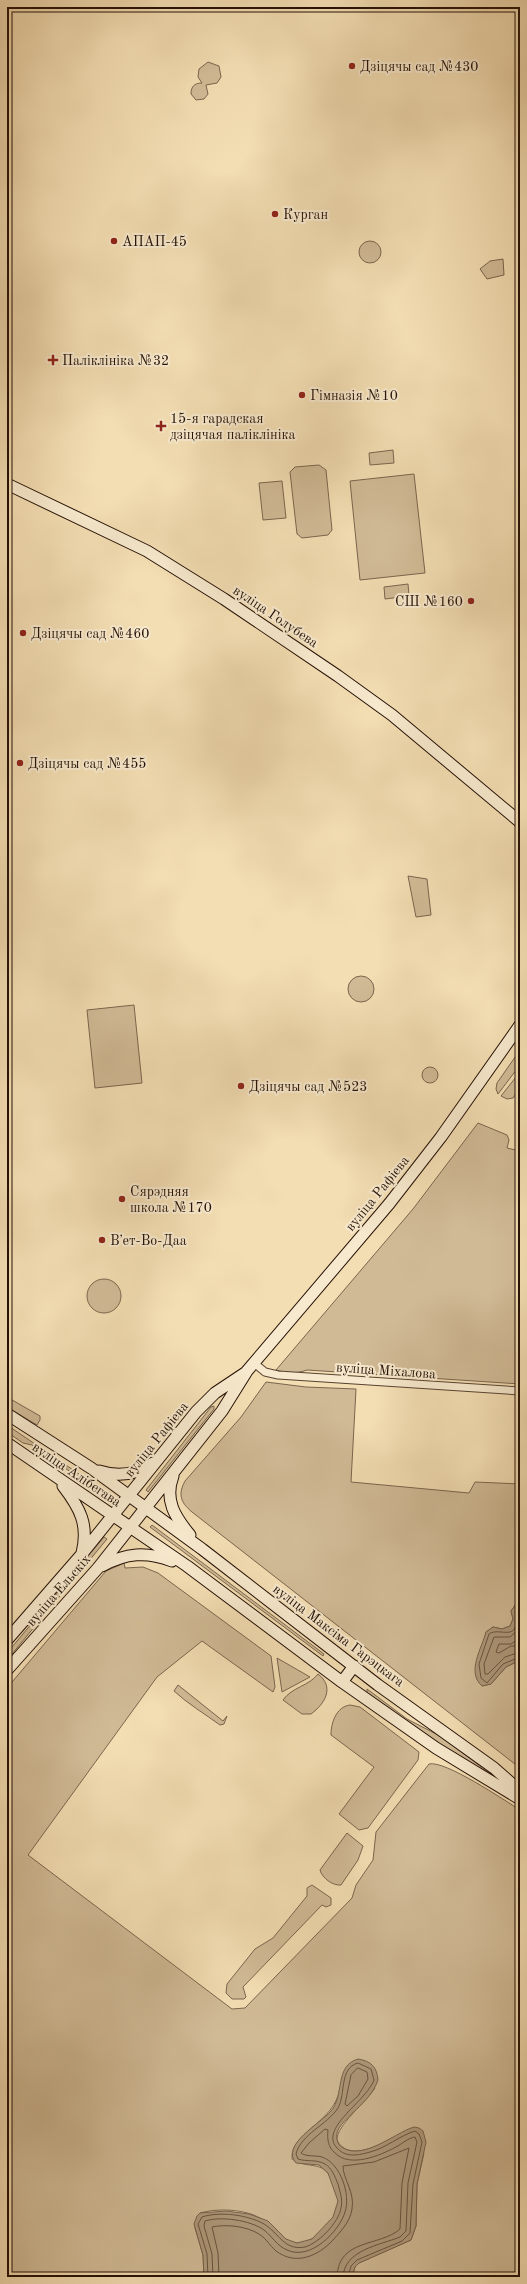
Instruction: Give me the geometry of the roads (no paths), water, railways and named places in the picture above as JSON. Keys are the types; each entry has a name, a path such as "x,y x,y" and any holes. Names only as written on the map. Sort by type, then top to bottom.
{"main road":[{"name":"вуліца Голубева","path":"7,484 147,551 186,574 338,676 416,734 506,808 520,822"},
{"name":"вуліца Голубева","path":"506,808 520,817"},
{"name":"вуліца Рафіева","path":"130,1528 143,1505 175,1470 222,1411 250,1367 389,1204 441,1137 520,1025"},
{"name":"вуліца Рафіева","path":"112,1516 206,1401 250,1367"},
{"name":"вуліца Алібегава","path":"7,1414 91,1468 143,1505"},
{"name":"вуліца Алібегава","path":"7,1443 130,1528"},
{"path":"91,1468 110,1474 130,1474 144,1469 162,1456"},
{"path":"175,1470 170,1484 171,1505 183,1526 202,1549"},
{"path":"57,1478 78,1506 82,1514 85,1532 81,1555"},
{"name":"вуліца Максіма Гарэцкага","path":"143,1505 354,1666 483,1759 520,1791"},
{"name":"вуліца Ельскіх","path":"7,1640 81,1555 112,1516"},
{"path":"130,1528 187,1566 342,1682 436,1748 520,1799"},
{"name":"вуліца Ельскіх","path":"7,1670 98,1568 130,1528"},
{"path":"98,1568 128,1555 143,1554 161,1557 187,1566"},
{"path":"342,1682 354,1666"}],"street":[{"name":"вуліца Міхалова","path":"250,1367 265,1372 286,1376 520,1391"}],"water":[{"path":"520,1602 520,1660 506,1667 491,1684 482,1686 477,1680 475,1667 486,1632 493,1627 502,1629 510,1626 513,1619 511,1611 516,1604"},
{"path":"358,2059 370,2063 375,2068 378,2080 369,2096 344,2121 337,2133 337,2141 339,2145 347,2150 357,2151 377,2145 414,2127 423,2131 426,2142 417,2184 416,2226 411,2240 359,2263 355,2267 352,2277 204,2277 203,2255 194,2224 200,2213 226,2211 249,2214 268,2221 286,2239 297,2243 312,2239 333,2217 338,2201 328,2173 319,2165 296,2163 292,2156 293,2149 304,2135 331,2111 338,2097 343,2074 346,2068"}],"place":[{"name":"Дзіцячы сад №430","path":"352,66"},
{"name":"Курган","path":"275,214"},
{"name":"АПАП-45","path":"114,241"},
{"name":"Паліклініка №32","path":"53,360"},
{"name":"Гімназія №10","path":"302,395"},
{"name":"15-я гарадская дзіцячая паліклініка","path":"161,426"},
{"name":"СШ №160","path":"471,601"},
{"name":"Дзіцячы сад №460","path":"23,633"},
{"name":"Дзіцячы сад №455","path":"20,763"},
{"name":"Дзіцячы сад №523","path":"241,1086"},
{"name":"Сярэдняя школа №170","path":"122,1199"},
{"name":"Вʼет-Во-Даа","path":"102,1240"}]}
